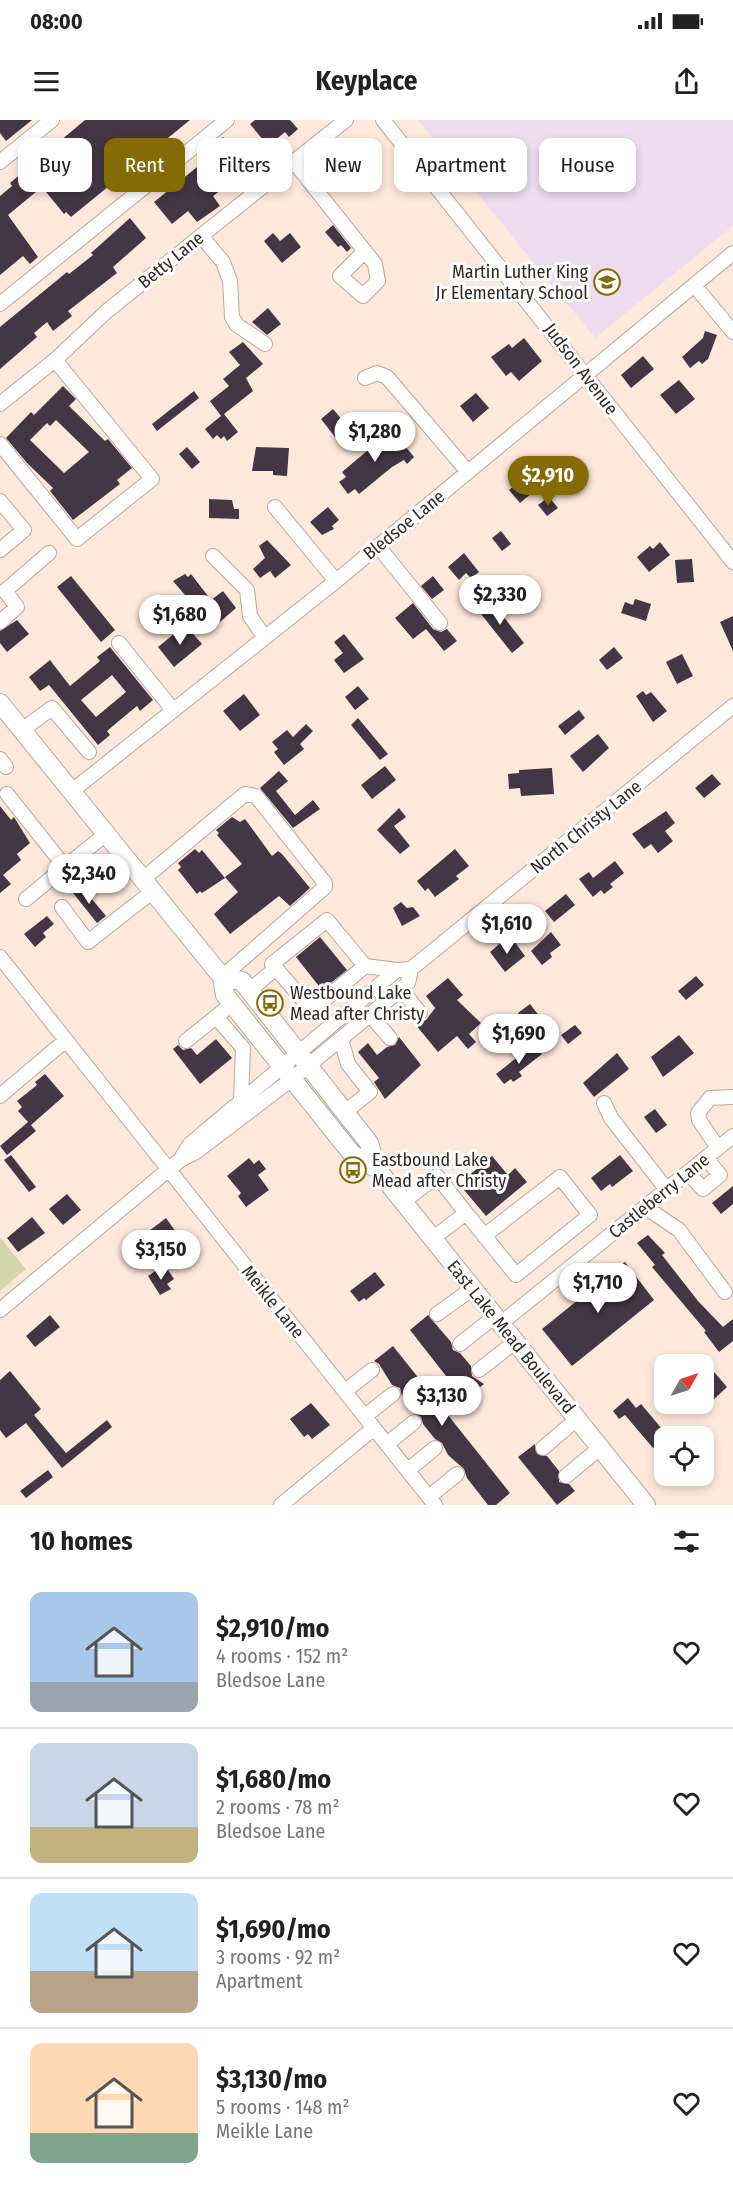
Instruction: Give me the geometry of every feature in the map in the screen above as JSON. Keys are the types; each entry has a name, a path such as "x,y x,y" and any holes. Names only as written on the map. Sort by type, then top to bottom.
{"main road":[{"name":"East Lake Mead Boulevard","path":"0,703 222,977 225,995 352,1154 376,1169 646,1505"},
{"name":"East Lake Mead Boulevard","path":"222,977 242,981 250,990 369,1143 376,1169"}],"street":[{"path":"0,162 52,120"},
{"path":"0,304 227,120"},
{"name":"Betty Lane","path":"0,404 55,360 107,311 346,120"},
{"name":"Judson Avenue","path":"383,120 733,562"},
{"path":"294,162 365,251"},
{"path":"201,236 223,262 230,281 232,317 237,325 265,344"},
{"name":"Bledsoe Lane","path":"72,791 265,638 733,253"},
{"path":"694,285 733,332"},
{"path":"0,444 77,539 152,478 55,360"},
{"path":"365,378 377,373 387,377 468,472"},
{"path":"0,501 24,530 0,550"},
{"path":"275,507 336,580"},
{"path":"378,546 440,623"},
{"path":"0,622 17,607 5,591 49,553"},
{"path":"213,556 247,590 250,616 265,638"},
{"path":"119,643 173,710"},
{"name":"North Christy Lane","path":"0,1310 167,1170 196,1152 303,1059 335,1021 404,970 733,706"},
{"path":"22,730 52,708 89,752"},
{"path":"7,794 65,867"},
{"path":"62,907 88,942 245,794 256,796 325,883 325,887 222,977"},
{"path":"26,899 106,834"},
{"path":"365,966 312,1010 272,964 327,920 365,966 404,970"},
{"name":"Meikle Lane","path":"0,957 432,1501"},
{"path":"250,990 276,968"},
{"name":"North Christy Lane","path":"303,1059 341,1039 408,983 404,970"},
{"path":"401,989 420,1013"},
{"path":"320,1003 335,1021"},
{"path":"186,1041 232,1004"},
{"path":"370,1015 390,1038"},
{"path":"216,1017 243,1048 242,1100"},
{"path":"243,1048 257,1036"},
{"path":"341,1039 348,1064 370,1092 345,1112"},
{"path":"0,1095 66,1041"},
{"name":"North Christy Lane","path":"180,1160 189,1144 242,1100 287,1072"},
{"path":"718,1148 699,1120 698,1113 710,1098 733,1097"},
{"path":"604,1103 611,1118 667,1190"},
{"name":"Castleberry Lane","path":"460,1344 497,1321 645,1208 733,1136"},
{"path":"688,1173 703,1189 720,1175 706,1158"},
{"path":"403,1202 437,1176 484,1236 516,1275 590,1215 560,1177 484,1236"},
{"path":"645,1208 679,1230 725,1292"},
{"path":"432,1239 466,1213"},
{"path":"437,1314 472,1289"},
{"path":"479,1371 515,1342"},
{"path":"345,1391 372,1370"},
{"path":"365,1416 393,1394"},
{"path":"543,1448 577,1419"},
{"path":"387,1444 414,1422"},
{"path":"281,1505 374,1428"},
{"path":"408,1470 435,1448"},
{"path":"566,1476 600,1448"},
{"path":"432,1501 457,1474"}],"shaded area":[{"name":"Martin Luther King Jr Elementary School","path":"418,120 733,120 733,226 595,338 476,192 527,192 527,138 433,138"}],"green space":[{"path":"0,1237 26,1269 0,1291"}],"building":[{"path":"0,120 32,120 6,141 0,133"},
{"path":"85,120 190,120 168,138 104,138 104,190 71,217 66,212 64,214 46,192 92,192 92,138 64,138"},
{"path":"255,120 290,120 298,129 289,137 285,132 278,138 261,138 250,124"},
{"path":"197,167 197,192 218,192 213,196 220,206 197,222 188,211 172,224 154,202 166,192 185,192 185,177"},
{"path":"18,176 18,192 36,192 8,215 38,257 30,264 23,256 0,275 0,196 12,186 10,183"},
{"path":"130,218 146,238 113,267 117,273 68,311 72,316 53,331 47,322 34,333 37,337 0,369 0,327 67,272 69,274 93,255 91,253"},
{"path":"333,225 351,248 347,252 341,245 338,247 325,232"},
{"path":"273,233 280,241 290,233 301,247 282,263 264,241"},
{"path":"268,308 281,324 267,335 252,322"},
{"path":"705,331 717,335 708,359 702,364 699,361 690,368 682,357 703,338"},
{"path":"524,338 542,361 519,381 511,372 506,376 491,357 509,344 512,348"},
{"path":"243,342 263,364 246,378 253,391 224,414 238,432 227,441 224,436 221,439 217,435 213,439 205,429 221,416 210,401 229,386 223,379 240,365 229,352"},
{"path":"643,356 654,369 631,388 621,375"},
{"path":"679,380 695,399 676,414 660,395"},
{"path":"63,386 76,399 69,406 105,441 108,439 132,468 117,480 120,484 73,520 50,491 53,488 27,463 6,438 31,412 34,415","holes":["56,420 89,452 64,473 30,440 47,423 50,426"]},
{"path":"194,391 199,398 157,431 152,424"},
{"path":"476,393 489,408 473,422 460,406"},
{"path":"333,409 348,427 335,437 321,419"},
{"path":"392,430 414,457 407,464 404,460 392,467 359,494 355,489 348,494 339,482 346,477 342,472"},
{"path":"187,447 200,462 192,469 179,454"},
{"path":"256,447 289,448 287,476 273,475 273,471 252,471"},
{"path":"523,479 533,492 520,503 509,490"},
{"path":"549,497 558,508 547,516 538,505"},
{"path":"209,499 232,500 234,509 239,509 239,519 209,518"},
{"path":"328,507 339,520 332,526 334,529 322,535 310,522"},
{"path":"501,531 511,544 502,551 492,538"},
{"path":"267,540 291,565 275,578 270,571 260,578 253,569 265,558 259,546"},
{"path":"660,542 670,555 649,572 637,557 650,546 653,549"},
{"path":"464,553 479,572 471,578 466,573 459,580 448,567"},
{"path":"692,559 694,582 677,583 675,560"},
{"path":"185,574 188,577 191,574 211,600 223,591 236,608 213,628 173,581"},
{"path":"71,576 115,630 101,642 57,587"},
{"path":"433,576 444,590 432,599 421,586"},
{"path":"489,598 524,643 512,653 477,609"},
{"path":"635,599 651,604 646,621 621,613 625,602 633,605"},
{"path":"413,603 433,629 441,632 447,629 457,641 444,651 426,629 413,639 395,618"},
{"path":"733,616 733,651 720,622"},
{"path":"17,620 29,634 7,652 0,643 0,631"},
{"path":"185,625 202,644 174,667 158,647"},
{"path":"344,634 364,659 344,673 334,660 343,653 334,642"},
{"path":"110,647 153,700 140,711 137,706 107,731 110,735 98,745 49,685 40,691 29,677 50,660 70,686 100,661 97,657","holes":["112,675 126,692 96,717 81,700"]},
{"path":"614,647 623,658 607,670 599,660"},
{"path":"682,654 693,676 677,684 666,662"},
{"path":"358,686 369,699 355,710 345,697"},
{"path":"643,691 646,695 651,692 667,711 653,722 636,696"},
{"path":"244,694 260,715 240,731 223,711"},
{"path":"579,710 585,718 565,735 558,726"},
{"path":"358,718 388,754 380,760 351,725"},
{"path":"306,724 313,731 300,744 304,749 284,765 274,752 278,749 272,742 287,730 293,737"},
{"path":"598,734 609,748 583,772 570,756"},
{"path":"385,766 396,780 372,799 361,785"},
{"path":"552,768 554,794 521,796 520,788 509,789 508,774 519,773 519,770"},
{"path":"279,771 288,781 276,791 295,815 313,800 320,809 293,828 260,788"},
{"path":"712,774 721,784 704,798 695,788"},
{"path":"0,806 11,820 14,817 30,843 17,854 21,860 3,875 11,884 0,893"},
{"path":"399,808 406,817 394,826 410,846 400,854 377,830"},
{"path":"666,811 675,823 665,831 673,841 658,853 651,844 644,849 632,834"},
{"path":"232,817 240,822 245,819 272,856 278,851 282,854 310,888 290,906 279,896 230,934 214,914 238,892 225,877 242,864 217,835 219,833 216,830"},
{"path":"195,849 199,853 202,850 225,878 197,894 178,870 181,867 178,863"},
{"path":"455,849 469,866 456,876 459,879 435,897 428,888 425,891 417,881"},
{"path":"615,861 624,873 610,884 613,887 604,894 601,890 593,897 579,879 589,872 593,878"},
{"path":"81,886 106,916 97,923 73,893"},
{"path":"566,894 575,905 554,922 545,911"},
{"path":"401,902 407,908 413,907 420,916 402,926 393,908"},
{"path":"47,916 54,924 43,933 46,937 35,947 24,934"},
{"path":"551,932 561,945 550,953 552,957 542,965 531,951"},
{"path":"320,937 347,970 322,990 296,957"},
{"path":"503,941 507,947 514,941 525,956 505,972 490,952"},
{"path":"696,976 704,985 686,1000 678,991"},
{"path":"448,978 463,995 457,1000 481,1023 469,1034 476,1042 468,1049 457,1036 438,1052 415,1024 426,1020 435,1008 426,996"},
{"path":"530,1004 544,1022 531,1031 518,1013"},
{"path":"575,1025 582,1033 568,1044 561,1035"},
{"path":"679,1035 694,1053 663,1077 651,1057"},
{"path":"399,1037 421,1065 385,1099 374,1082 379,1078 358,1052 368,1043 377,1055 387,1047 395,1045"},
{"path":"216,1039 232,1058 200,1084 173,1049 178,1045 183,1050 191,1048 197,1055"},
{"path":"534,1044 542,1054 519,1072 522,1076 513,1082 511,1079 504,1084 496,1074"},
{"path":"617,1053 629,1069 594,1097 583,1083"},
{"path":"45,1074 64,1096 31,1125 36,1131 7,1155 0,1146 28,1122 18,1111 22,1107 17,1101 37,1085 35,1082"},
{"path":"655,1109 667,1125 656,1133 644,1117"},
{"path":"11,1155 36,1187 29,1192 4,1160"},
{"path":"620,1155 633,1171 612,1187 610,1184 601,1191 591,1178"},
{"path":"492,1156 508,1175 515,1168 527,1182 486,1216 464,1190 472,1183 467,1177"},
{"path":"249,1158 254,1164 259,1160 266,1169 258,1175 269,1190 246,1207 238,1196 241,1193 227,1176"},
{"path":"733,1186 733,1204 721,1214 712,1203"},
{"path":"67,1194 81,1210 63,1225 49,1209"},
{"path":"32,1217 45,1233 18,1252 7,1238"},
{"path":"166,1218 181,1239 165,1251 149,1231"},
{"path":"648,1235 665,1253 662,1255 698,1301 723,1327 733,1319 733,1341 719,1352 704,1332 706,1331 652,1267 655,1265 637,1243"},
{"path":"625,1262 654,1300 572,1366 542,1329"},
{"path":"157,1270 160,1275 168,1270 174,1279 167,1284 171,1289 160,1295 148,1276"},
{"path":"375,1272 385,1285 366,1300 364,1298 359,1302 350,1291"},
{"path":"50,1315 60,1327 35,1347 26,1336"},
{"path":"428,1315 451,1342 453,1350 460,1353 471,1366 472,1376 484,1384 464,1399 410,1330"},
{"path":"393,1346 510,1493 496,1505 488,1505 467,1478 464,1469 448,1455 442,1443 435,1439 423,1424 421,1417 414,1413 402,1396 400,1388 392,1385 379,1364 374,1361"},
{"path":"10,1371 41,1409 34,1415 66,1453 107,1420 112,1427 62,1468 26,1423 6,1438 0,1430 0,1380"},
{"path":"714,1372 727,1387 714,1399"},
{"path":"628,1398 636,1408 641,1404 660,1426 654,1426 654,1447 625,1415 619,1419 613,1411"},
{"path":"311,1403 330,1425 312,1439 308,1434 304,1437 290,1419"},
{"path":"535,1444 537,1454 547,1456 559,1471 559,1482 569,1484 575,1491 557,1505 518,1457"},
{"path":"48,1470 53,1477 26,1498 20,1491"}],"place":[{"name":"Martin Luther King Jr Elementary School","path":"607,282"},
{"name":"Westbound Lake Mead after Christy","path":"270,1003"},
{"name":"Eastbound Lake Mead after Christy","path":"353,1170"}]}
